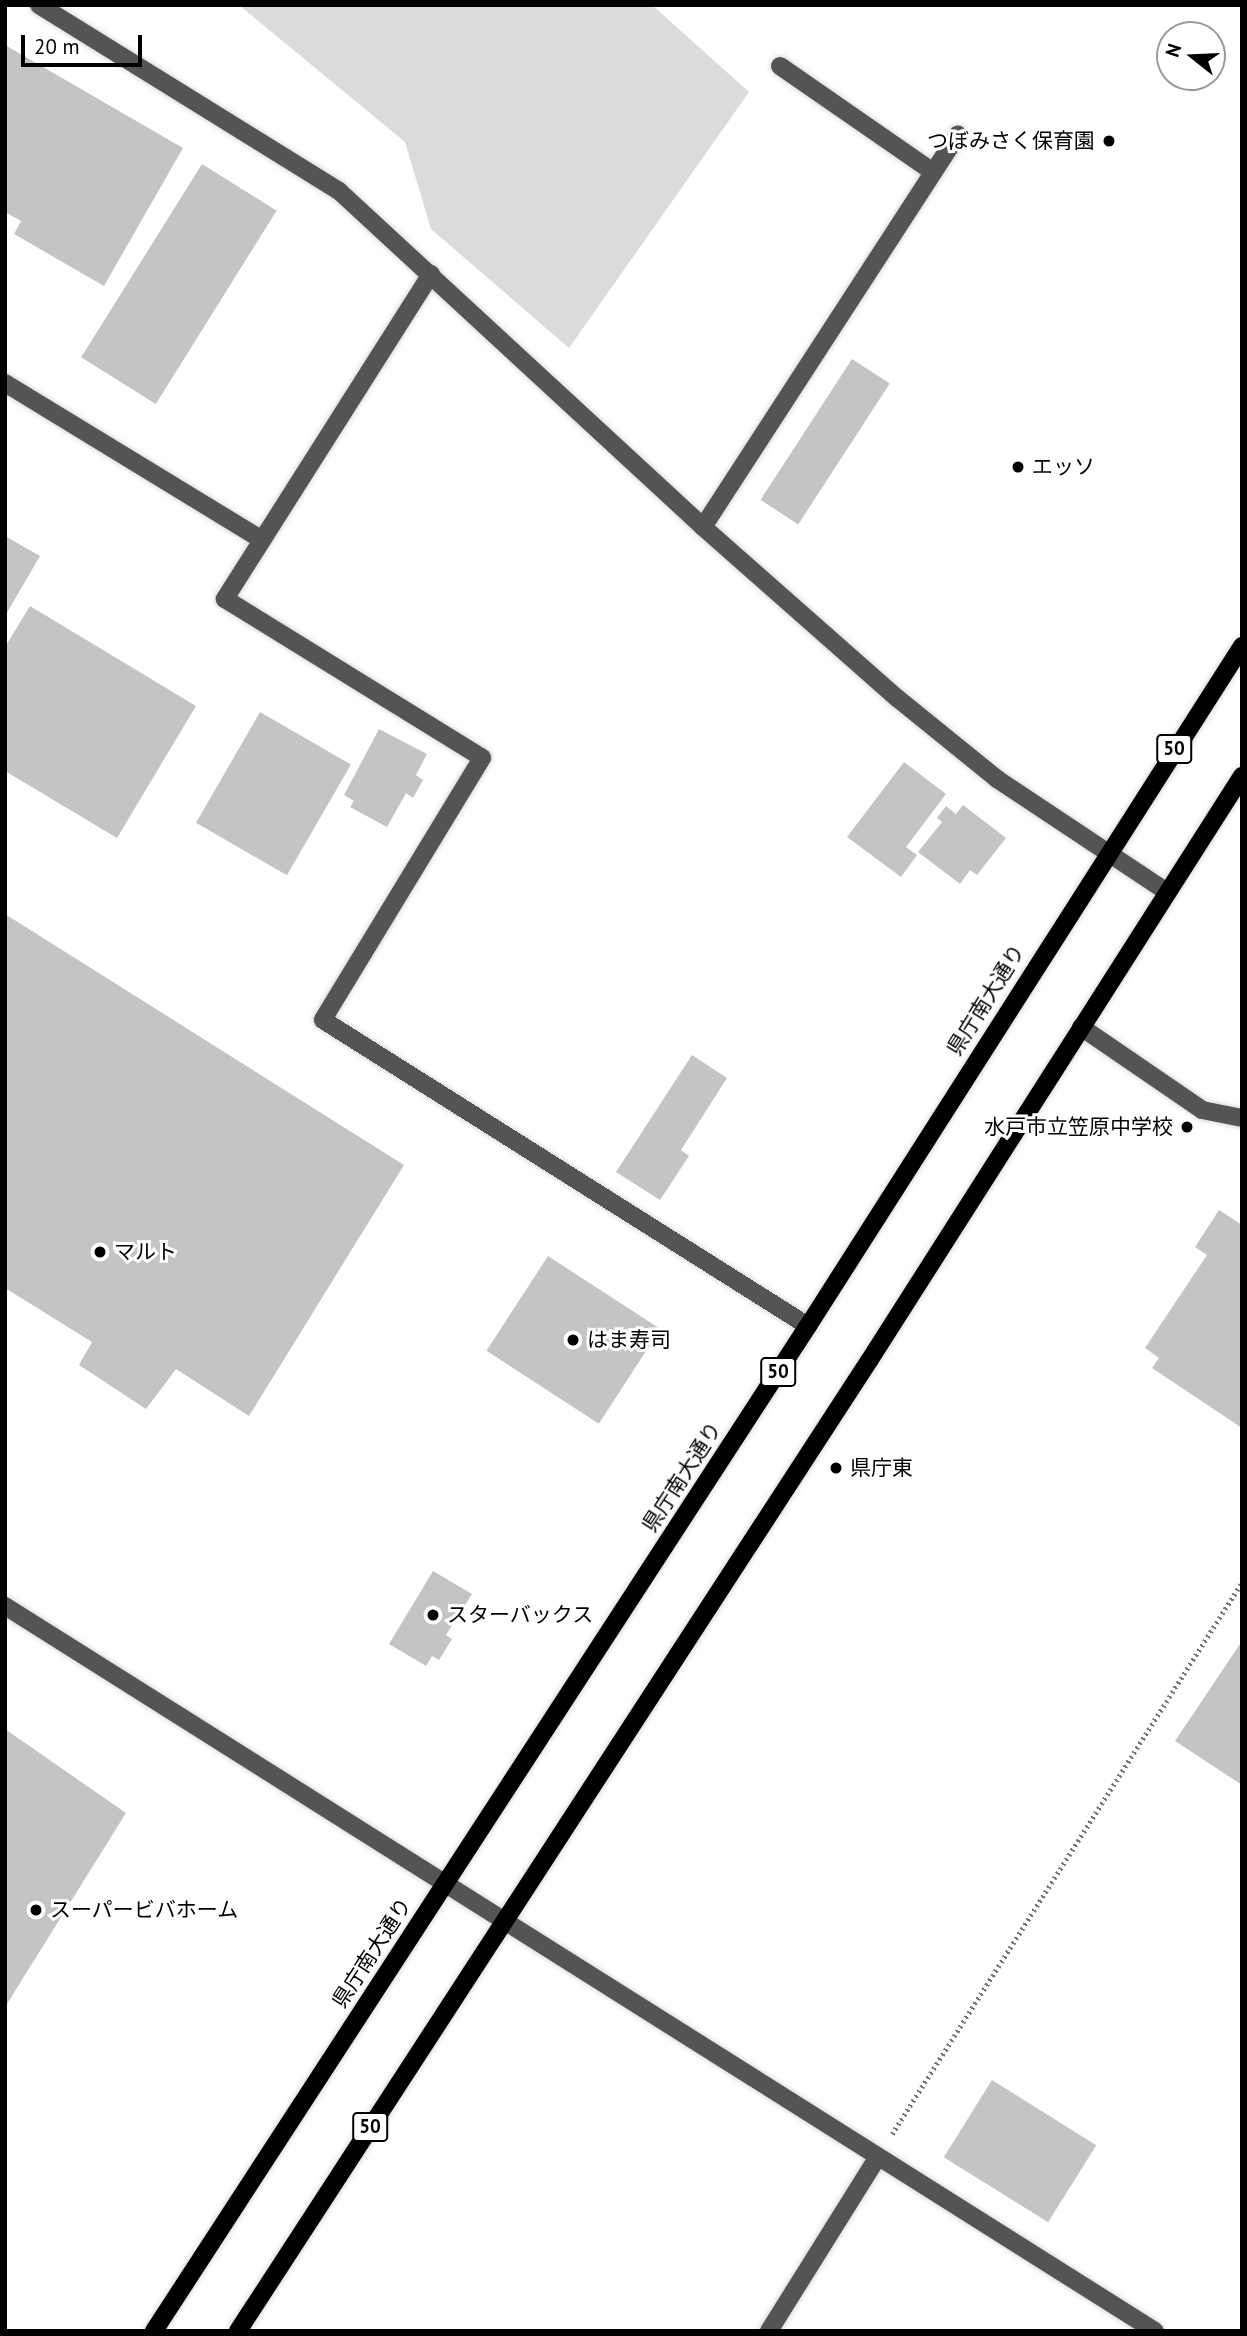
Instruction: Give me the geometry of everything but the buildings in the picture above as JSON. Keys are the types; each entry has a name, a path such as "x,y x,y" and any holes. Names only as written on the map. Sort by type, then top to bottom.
{"main road":[{"name":"県庁南大通り","path":"154,2331 808,1326 1106,853 1242,646"},
{"name":"50","path":"239,2331 1242,776"}],"street":[{"path":"39,5 339,191 703,527 987,771 1167,892"},
{"path":"780,66 933,173"},
{"path":"703,527 958,135"},
{"path":"431,274 225,599 482,758 323,1020 808,1326"},
{"path":"5,383 262,540"},
{"path":"1081,1027 1202,1110 1242,1118"},
{"path":"5,1606 443,1886 1154,2331"},
{"path":"769,2331 877,2158"}],"path":[{"path":"877,2158 1242,1582"}],"shaded area":[{"path":"239,5 652,5 749,92 569,348 431,229 405,142"}],"place":[{"name":"つぼみさく保育園","path":"1109,141"},
{"name":"エッソ","path":"1018,467"},
{"name":"水戸市立笠原中学校","path":"1187,1127"},
{"name":"マルト","path":"100,1252"},
{"name":"はま寿司","path":"573,1340"},
{"name":"県庁東","path":"836,1468"},
{"name":"スターバックス","path":"433,1615"},
{"name":"スーパービバホーム","path":"36,1910"}]}
